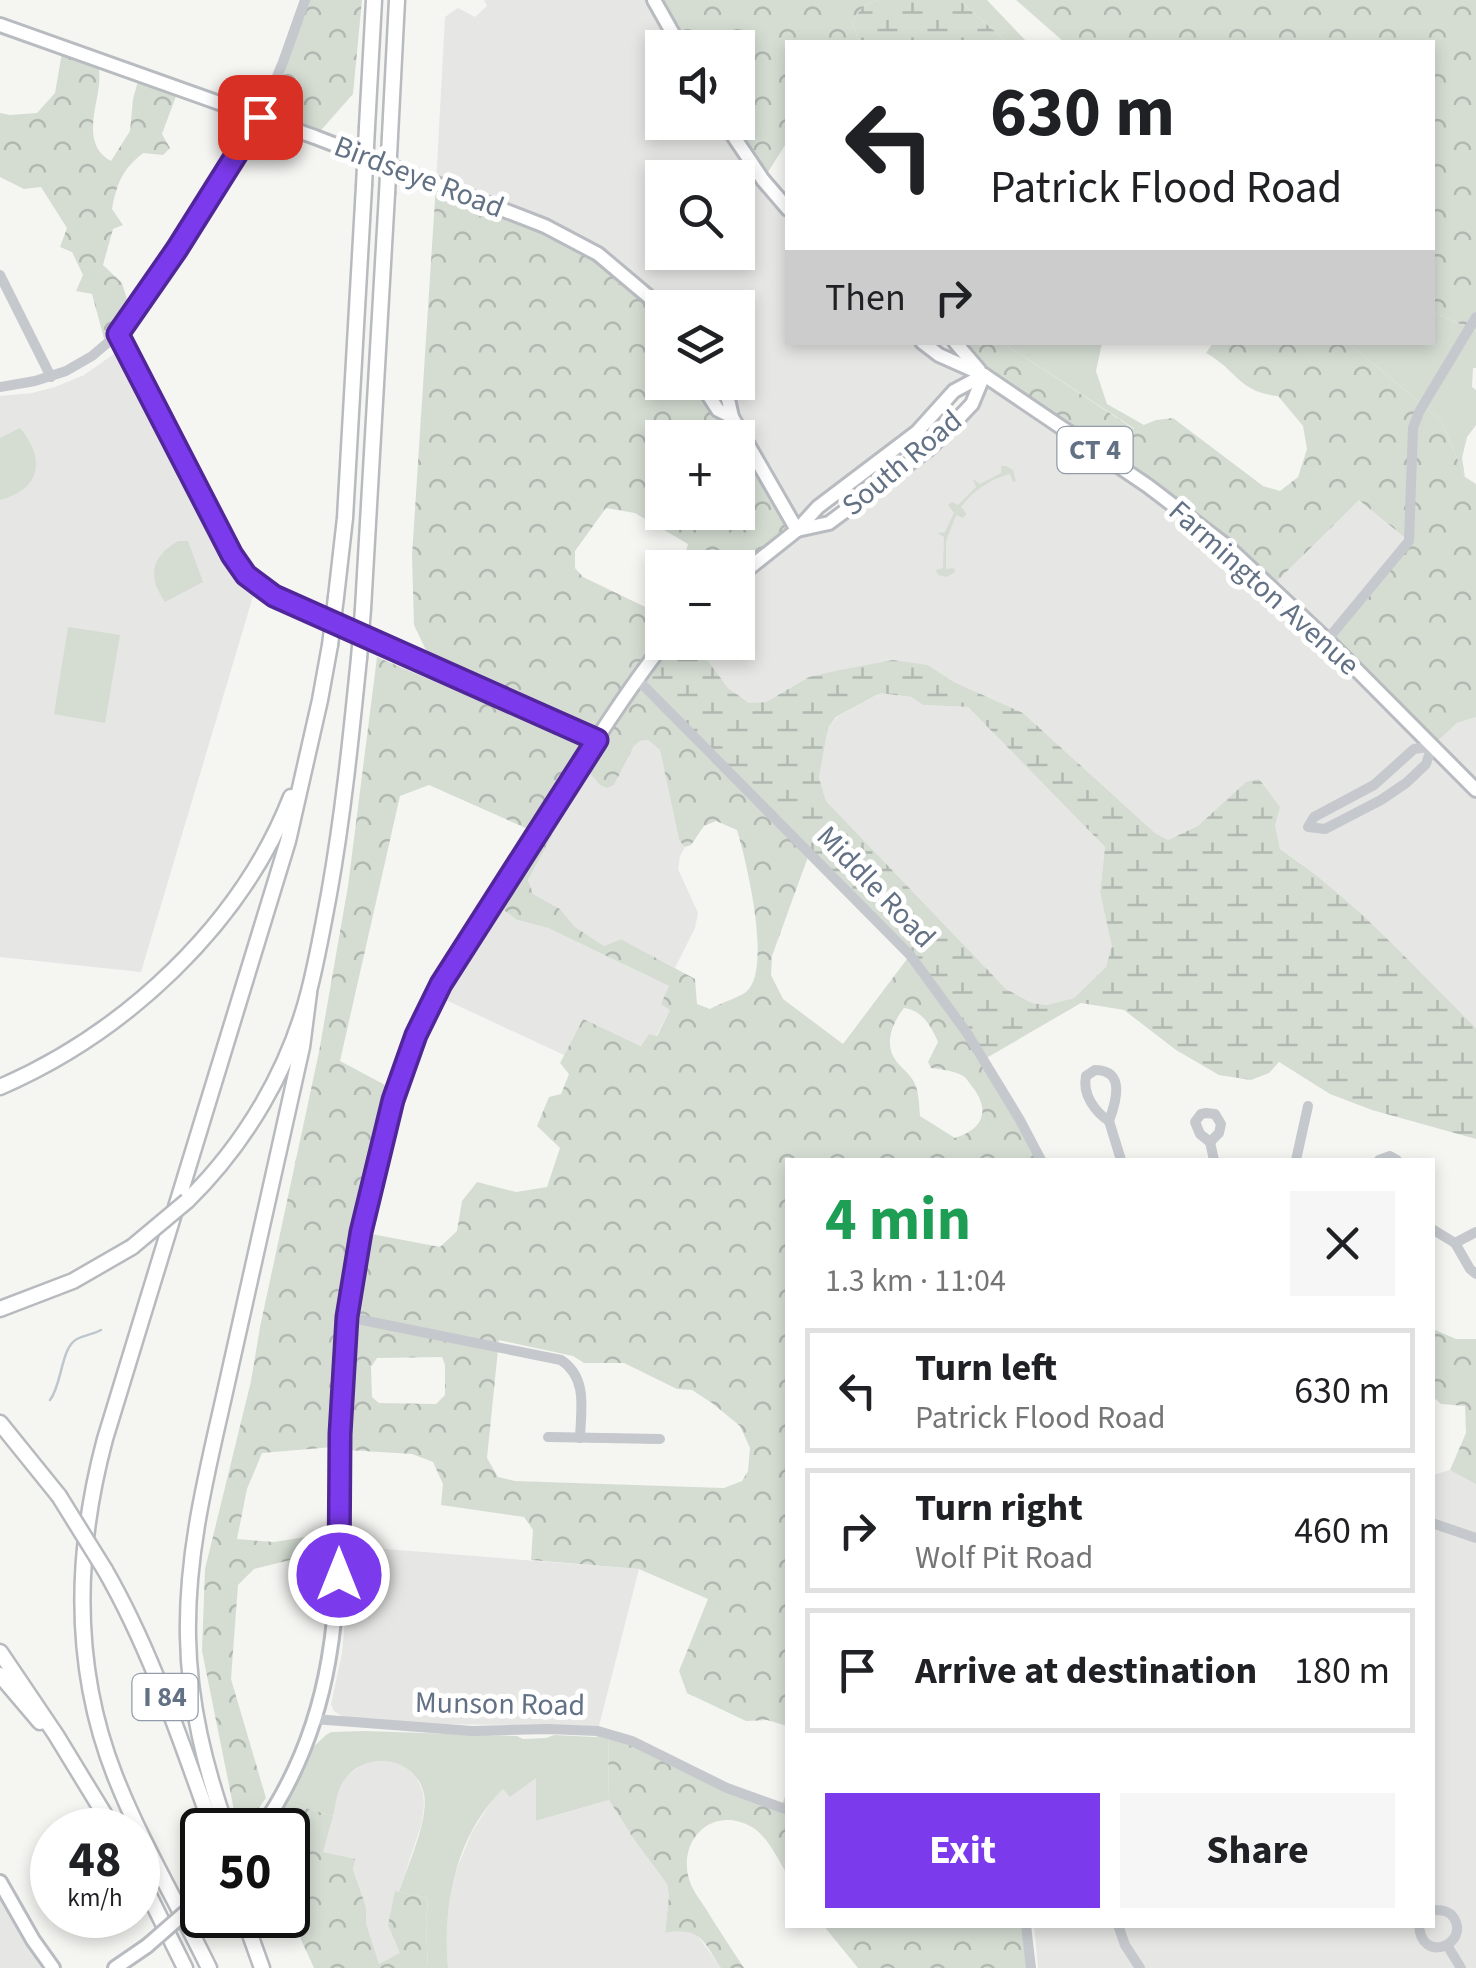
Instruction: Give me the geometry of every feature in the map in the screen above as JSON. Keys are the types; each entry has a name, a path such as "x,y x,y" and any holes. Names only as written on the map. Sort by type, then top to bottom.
{"highway":[{"path":"209,1968 128,1806 102,1739 85,1652 83,1550 104,1439 279,872 330,645 344,518 374,0"},
{"path":"219,1808 194,1707 188,1641 191,1565 205,1480 302,1047 336,850 363,610 397,0"},
{"path":"0,1087 101,1031 182,962 228,906 261,857 283,818 307,754"},
{"path":"0,1310 74,1281 132,1246 187,1201 226,1158 260,1107 285,1058 309,994"},
{"path":"0,1415 22,1448"},
{"name":"I 84","path":"0,1423 59,1496 105,1570 154,1668 204,1808"},
{"path":"0,1652 101,1808"},
{"path":"0,1675 28,1710 56,1735"},
{"path":"160,1917 185,1968"},
{"path":"254,1938 261,1963"}],"main road":[{"path":"654,0 671,30"},
{"name":"Birdseye Road","path":"0,25 260,117 560,233 615,266 645,293"},
{"path":"735,140 785,205"},
{"name":"Farmington Avenue","path":"926,345 984,375 1148,486 1228,548 1327,640 1476,790"},
{"name":"Farmington Avenue","path":"958,345 984,375"},
{"name":"South Road","path":"755,563 818,506 917,432 954,391 984,375"},
{"name":"South Road","path":"796,530 829,523 922,454 972,404 984,375"},
{"path":"712,400 718,410 732,417"},
{"path":"728,400 732,417 796,530"},
{"path":"273,1808 289,1782 314,1719 327,1670 337,1603 347,1317 374,1170 393,1100 416,1035 456,958 651,660"},
{"path":"0,1882 53,1968"},
{"path":"115,1968 180,1917"},
{"path":"33,1940 41,1968"}],"street":[{"path":"0,387 51,377 78,365 118,334 260,117 305,0"},
{"path":"0,275 51,377"},
{"path":"1327,640 1409,541 1412,428 1476,316"},
{"path":"118,334 232,555 255,584 274,596 597,740"},
{"name":"Middle Road","path":"637,678 910,955 967,1033 1040,1158"},
{"path":"1432,746 1426,764 1381,800 1325,829 1308,827 1314,816 1374,785 1414,749 1432,746"},
{"path":"1109,1121 1116,1103 1116,1083 1112,1074 1096,1070 1086,1076 1085,1089 1109,1121 1120,1158"},
{"path":"1296,1158 1308,1106"},
{"path":"1210,1142 1214,1158"},
{"path":"1454,1243 1476,1232"},
{"path":"1435,1234 1454,1243 1476,1274"},
{"path":"347,1317 561,1360 580,1383 580,1438"},
{"path":"548,1437 660,1439"},
{"path":"1435,1525 1476,1538"},
{"name":"Munson Road","path":"314,1719 472,1730 598,1731 632,1741 726,1788 785,1809"},
{"path":"1419,1928 1426,1943 1447,1945 1456,1932 1455,1920 1446,1911 1435,1910"},
{"path":"1026,1928 1030,1968"},
{"path":"1119,1928 1140,1968"},
{"path":"1447,1945 1461,1968"}],"shaded area":[{"path":"484,0 654,0 671,30 645,30 645,140 737,140 752,160 645,160 645,270 755,270 755,165 785,206 785,345 926,345 985,375 1148,486 1271,587 1359,499 1409,541 1432,745 1457,723 1476,717 1476,1028 1355,910 1280,849 1275,825 1210,817 1168,840 1155,833 1023,713 954,682 928,665 809,677 766,702 749,703 728,688 707,660 755,660 755,563 796,530 755,453 755,420 738,420 727,400 755,400 755,290 645,290 645,299 436,184 445,17 458,8 475,17 487,6","holes":["984,376 945,433 829,523 798,528 930,420 954,391"]},
{"path":"114,354 128,369 238,581 254,593 141,972 0,957 0,396 55,387 84,375"},
{"path":"880,693 911,697 923,705 968,707 1105,847 1100,892 1113,946 1106,967 1074,998 1046,1005 1032,1003 1006,989 826,801 819,778 828,728 837,717"},
{"path":"648,740 660,750 679,840 685,847 678,869 698,913 695,928 675,968 621,939 604,946 575,927 560,909 533,894 528,880 553,834 541,827 582,764 614,785 634,746"},
{"path":"493,902 517,920 548,928 669,986 670,1010 656,1036 642,1046 583,1020 564,1055 435,995"},
{"path":"1476,1427 1476,1968 1038,1968 1034,1928 1435,1928 1435,1474 1450,1470"},
{"path":"346,1546 639,1569 599,1726 434,1724 343,1717 334,1711 331,1704 345,1622"},
{"path":"378,1760 405,1766 416,1777 424,1805 422,1822 399,1892 396,1891 401,1953 379,1965 353,1868 322,1853 339,1789 346,1777 365,1762"},
{"path":"536,1777 537,1821 609,1800 667,1884 665,1933 696,1933 721,1968 448,1968 448,1900 472,1832 503,1789"},
{"path":"0,1881 48,1968 0,1968"}],"green space":[{"path":"305,0 362,0 353,94 315,137 260,117"},
{"path":"654,0 878,0 863,6 852,22 858,40 785,40 785,145 763,180 755,160 750,160 736,140 755,140 755,30 671,30"},
{"path":"878,0 959,0 1005,40 858,40 852,22 863,6"},
{"path":"959,0 987,0 1025,40 1005,40"},
{"path":"1016,0 1476,0 1476,331 1435,313 1435,40 1062,40"},
{"path":"63,47 98,60 94,137 96,146 111,161 130,131 140,74 179,88 162,134 170,148 163,155 143,153 125,171 116,192 112,209 123,225 113,229 103,265 122,283 132,316 106,346 92,294 76,291 83,275 72,252 60,247 67,228 41,187 24,189 0,177 0,113 37,113 55,93"},
{"path":"436,184 561,233 645,295 645,400 716,400 734,420 645,420 645,519 606,508 575,551 575,568 583,577 645,607 645,660 674,660 809,854 772,956 771,975 783,999 843,1044 910,955 930,980 1040,1158 785,1158 785,1725 767,1720 746,1721 687,1693 679,1671 708,1599 639,1569 531,1560 533,1530 524,1517 441,1505 443,1484 433,1462 412,1454 347,1450 340,1434 361,1232 440,1247 457,1231 462,1201 477,1182 516,1192 547,1187 560,1148 537,1126 549,1097 561,1094 569,1074 560,1063 583,1019 641,1046 649,1034 657,1036 670,1010 661,1004 669,986 548,928 517,920 493,902 541,827 553,834 528,880 533,894 560,909 575,927 604,946 621,939 695,979 697,1004 710,1009 746,992 754,980 757,962 755,914 737,830 716,821 704,826 691,845 685,847 679,840 660,750 648,740 640,741 614,785 607,788 582,764 596,741 433,665 414,625 412,556","holes":["904,1008 916,1012 938,1042 928,1062 931,1068 964,1077 979,1098 981,1120 964,1135 955,1138 920,1116 914,1082 891,1050 892,1030 900,1013","499,1340 573,1356 584,1363 624,1363 677,1389 692,1390 712,1403 740,1426 750,1448 748,1471 742,1481 724,1488 515,1481 498,1477 487,1458","442,1357 445,1395 436,1404 379,1403 372,1397 371,1367 377,1358"]},
{"path":"1435,313 1476,331 1472,387 1476,390 1476,425 1467,437 1462,458 1465,477 1441,420 1350,345 1435,345"},
{"path":"957,345 1006,345 1134,429 1173,418 1263,486 1280,491 1298,477 1307,449 1303,426 1278,396 1254,390 1206,353 1212,345 1350,345 1441,420 1465,477 1476,484 1476,717 1457,723 1432,746 1327,640 1409,541 1359,500 1271,587 1229,548 984,375"},
{"path":"1006,345 1102,345 1096,371 1107,404 1144,425 1135,429"},
{"path":"20,428 34,451 35,472 24,488 0,500 0,438"},
{"path":"755,457 797,530 755,563 755,550 686,550 688,544 664,530 755,530"},
{"path":"1001,466 1013,470 1016,481 1010,474 996,479 982,486 961,507 966,515 956,515 946,541 946,569 954,568 955,572 947,577 938,575 936,570 943,568 944,537 937,533 945,532 954,513 948,505 958,505 976,487 973,479 980,484 1001,473"},
{"path":"178,541 188,541 203,582 165,602 156,584 155,568 162,554"},
{"path":"68,627 120,635 105,723 54,714"},
{"path":"377,657 580,744 530,830 429,785 400,796 340,1061 387,1086 356,1223 340,1322 333,1447 262,1453 247,1489 237,1539 274,1542 312,1536 325,1549 325,1566 315,1567 302,1557 254,1569 238,1585 231,1679 266,1798 259,1808 234,1808 202,1651 205,1569 251,1381 319,1052 348,886"},
{"path":"651,660 707,660 728,688 749,703 766,702 809,677 835,671 893,660 928,665 954,682 1023,713 1155,833 1168,840 1198,826 1246,782 1259,779 1280,807 1275,825 1280,849 1357,911 1476,1028 1476,1139 1330,1094 1279,1062 1269,1073 1251,1080 1219,1075 1176,1050 1124,1010 1081,1003 983,1060 930,979 637,679","holes":["880,693 911,697 923,705 968,707 1105,847 1100,892 1112,946 1106,967 1074,998 1046,1005 1032,1003 1006,989 826,801 819,778 828,728 836,717"]},
{"path":"1435,1330 1456,1339 1476,1339 1476,1484 1450,1470 1466,1433 1465,1406 1441,1404 1435,1399"},
{"path":"331,1732 523,1739 554,1735 596,1737 602,1732 608,1734 609,1800 536,1821 536,1778 510,1797 503,1789 487,1807 463,1849 450,1896 448,1968 428,1968 428,1898 399,1892 425,1805 419,1782 411,1772 390,1761 366,1763 340,1787 333,1816 279,1800 295,1764"},
{"path":"608,1734 781,1808 785,1796 785,1871 762,1835 735,1821 710,1824 692,1842 688,1854 691,1885 744,1968 721,1968 705,1943 694,1934 665,1933 667,1884 609,1800"},
{"path":"279,1800 306,1808 274,1808"},
{"path":"310,1809 333,1816 323,1852 355,1859 353,1869 379,1964 400,1953 388,1925 395,1891 428,1898 428,1968 314,1968 300,1938 310,1938"},
{"path":"825,1928 1026,1928 1031,1968 858,1968"}],"waterway":[{"path":"50,1400 72,1343 101,1330"}],"route":[{"path":"260,117 118,334 232,555 255,584 274,596 597,740 441,984 416,1035 393,1100 374,1170 347,1317 340,1434 339,1575"}]}
